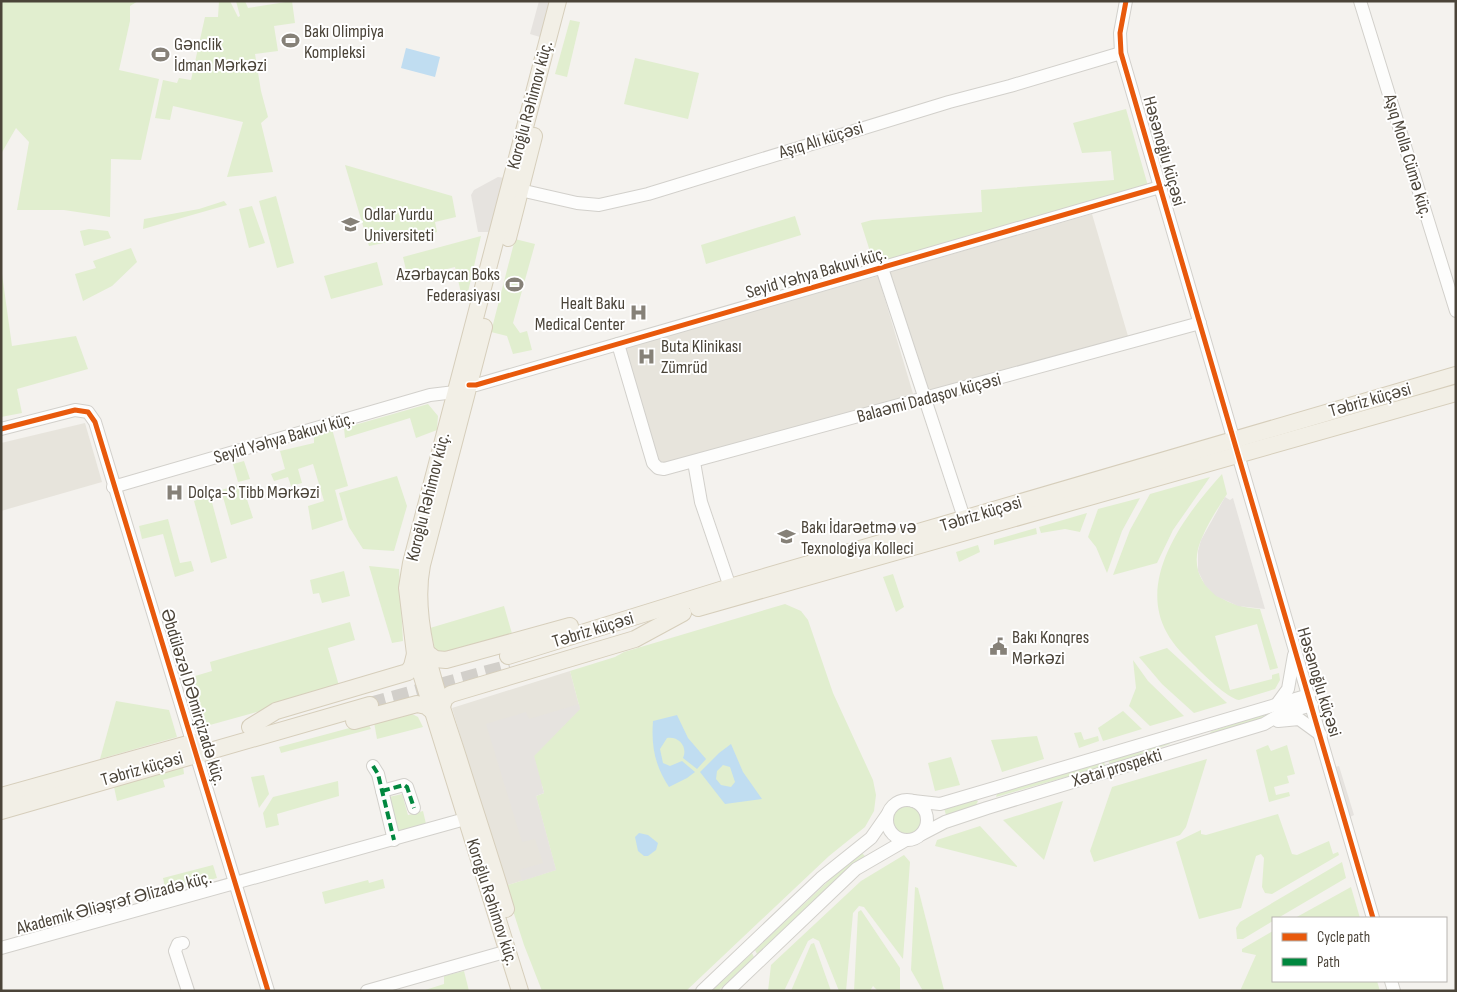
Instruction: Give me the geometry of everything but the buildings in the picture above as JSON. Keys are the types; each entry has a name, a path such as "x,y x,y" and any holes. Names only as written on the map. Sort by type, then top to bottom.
{"main road":[{"name":"Koroğlu Rəhimov küç.","path":"468,387 558,1"},
{"name":"Koroğlu Rəhimov küç.","path":"520,991 465,819 421,654 420,576 569,1"},
{"name":"Təbriz küçəsi","path":"509,662 681,608 1236,447 1456,375"},
{"name":"Təbriz küçəsi","path":"1236,447 1456,393"},
{"name":"Təbriz küçəsi","path":"681,608 730,587 967,525"},
{"path":"252,732 276,711 408,672 421,654 435,659 446,660 625,610 681,608"},
{"path":"252,732 300,735 417,704 436,708 451,694 635,639 681,608"},
{"name":"Təbriz küçəsi","path":"1,796 195,748 369,700"},
{"name":"Koroğlu Rəhimov küç.","path":"436,708 530,991"},
{"name":"Təbriz küçəsi","path":"1,811 195,748"}],"street":[{"name":"Həsənoğlu küçəsi","path":"1126,1 1120,33 1121,53 1373,917"},
{"name":"Aşıq Molla Cümə küç.","path":"1360,1 1456,311"},
{"name":"Aşıq Alı küçəsi","path":"520,190 578,203 599,205 648,194 940,104 1010,86 1121,53"},
{"name":"Seyid Yəhya Bakuvi küç.","path":"113,488 430,395 468,387 1160,187"},
{"path":"882,268 967,525"},
{"name":"Balaəmi Dadaşov küçəsi","path":"618,344 653,463 658,468 664,469 1200,323"},
{"name":"Əbdüləzəl DƏmirçizadə küç.","path":"1,429 75,410 88,412 95,422 113,488 195,748 268,991"},
{"path":"694,462 701,502 730,587"},
{"path":"1277,704 1288,689 1295,650"},
{"name":"Xətai prospekti","path":"913,801 940,804 1277,704 1310,700"},
{"name":"Xətai prospekti","path":"922,834 946,822 987,808 1268,722 1310,700"},
{"path":"1268,722 1299,719 1321,735"},
{"path":"1187,730 1191,745"},
{"path":"373,766 382,791 394,840"},
{"path":"382,791 404,785 407,787 414,808"},
{"path":"982,792 987,808"},
{"path":"702,991 821,878 871,838 890,809 898,802 913,801 924,809 927,815 926,828 922,834 914,839 906,840 856,869 728,991"},
{"path":"887,815 886,821 890,832 906,840"},
{"name":"Akademik Əliəşrəf Əlizadə küç.","path":"1,948 465,819"},
{"path":"183,943 178,944 175,951 188,991"},
{"path":"367,991 508,951"}],"shaded area":[{"path":"539,1 550,1 540,37 530,34"},
{"path":"498,177 505,178 493,232 478,232 471,195 474,190"},
{"path":"1092,214 1128,336 929,391 890,272"},
{"path":"878,276 914,397 661,472 624,347"},
{"path":"85,423 102,482 1,511 1,443"},
{"path":"1225,497 1230,500 1233,498 1265,609 1238,606 1216,596 1205,585 1198,571 1198,551 1201,540"},
{"path":"570,671 580,709 536,796 556,870 505,886 452,708"},
{"path":"579,704 580,709 534,756 544,793 536,796 556,870 522,881 519,870 543,863 535,839 522,842 486,724 526,712 529,719"},
{"path":"1339,766 1354,815 1350,817 1335,767"}],"green space":[{"path":"1,1 138,1 130,6 130,21 119,70 159,79 141,160 111,159 110,217 64,210 17,210 29,142 16,128 1,154"},
{"path":"219,1 230,1 238,17 240,16 236,1 245,1 248,8 292,1 295,23 274,26 278,51 255,54 261,91 268,117 261,123 273,172 227,177 243,122 173,106 170,120 155,118 163,80 177,83 179,78 191,80 205,17 218,17"},
{"path":"570,20 580,22 567,77 555,74"},
{"path":"635,58 699,73 688,119 624,104"},
{"path":"1126,109 1148,186 874,264 861,223 872,220 982,212 981,190 1114,180 1111,151 1082,153 1073,123"},
{"path":"345,165 452,196 456,217 435,222 437,232 369,246"},
{"path":"276,196 294,263 277,268 259,201"},
{"path":"224,201 227,205 143,229 144,219 199,209"},
{"path":"252,206 265,243 249,248 239,209"},
{"path":"795,216 801,235 706,264 701,245"},
{"path":"89,229 108,231 111,238 84,246 80,231"},
{"path":"481,236 468,292 461,293 455,267 408,279 403,257"},
{"name":"Azərbaycan Boks Federasiyası","path":"515,239 535,244 513,323 520,333 527,331 532,350 513,354 507,336 491,332"},
{"path":"131,248 137,262 112,286 83,301 75,274 96,268 93,261"},
{"path":"377,262 383,285 331,299 324,276"},
{"path":"1,267 12,346 76,336 88,369 17,389 22,413 1,417"},
{"path":"428,404 438,416 437,430 416,438 410,418 345,438 344,428"},
{"path":"332,429 348,486 335,490 343,520 312,530 308,506 324,501 313,464 298,469 302,483 291,486 288,477 274,481 271,474 285,469 280,451 314,443 314,434"},
{"path":"244,461 250,479 238,482 233,464"},
{"path":"1222,474 1227,494 1211,520 1198,549 1197,562 1199,574 1205,584 1224,600 1248,608 1260,609 1278,668 1270,670 1257,624 1215,636 1230,690 1272,679 1272,675 1279,673 1280,680 1275,689 1239,700 1228,695 1215,685 1179,650 1167,633 1159,612 1157,591 1161,569 1169,548 1194,508"},
{"path":"397,476 407,506 394,551 363,549 349,527 339,493"},
{"path":"1210,477 1173,530 1157,563 1113,575 1130,530 1150,494"},
{"path":"242,484 253,518 231,525 221,490"},
{"path":"210,495 227,558 211,563 194,501"},
{"path":"1140,498 1122,531 1107,573 1096,547 1088,537 1098,509"},
{"path":"1087,513 1080,532 1065,529 1041,533 1039,527"},
{"path":"168,519 180,563 191,561 194,571 175,577 163,534 142,539 139,526"},
{"path":"1036,528 1037,534 994,545 994,540"},
{"path":"978,545 980,552 959,562 956,552"},
{"path":"369,566 399,569 403,641 392,643"},
{"path":"344,571 350,596 322,603 319,593 313,594 310,580"},
{"path":"893,574 904,607 896,612 883,577"},
{"path":"785,604 801,611 808,620 833,693 873,780 876,795 874,811 865,827 829,856 686,991 542,991 524,945 505,886 556,870 536,796 544,793 534,756 580,709 570,671 615,657 624,652"},
{"path":"504,606 513,637 447,657 435,650 430,628"},
{"path":"350,622 355,640 328,648 340,689 199,728 185,679 212,671 210,662"},
{"path":"1167,648 1227,703 1194,713 1162,684 1139,657"},
{"path":"1133,660 1148,681 1184,716 1150,726 1129,706 1136,688"},
{"path":"116,701 169,710 177,737 100,759"},
{"path":"1290,705 1258,720 1212,734 1210,732"},
{"path":"1123,711 1142,729 1103,741 1098,728"},
{"path":"412,714 418,717 423,727 377,739 374,722"},
{"path":"368,723 371,729 281,753 279,747"},
{"path":"1081,732 1084,740 1098,736 1099,741 1079,748 1074,733"},
{"path":"1037,736 1044,759 1002,772 991,740"},
{"path":"1169,742 1170,744 1110,765 1108,760"},
{"path":"1268,745 1271,751 1287,745 1295,774 1287,776 1289,783 1274,787 1276,795 1289,792 1290,796 1269,802 1256,750"},
{"path":"951,757 960,785 935,791 928,763"},
{"path":"1207,759 1186,827 1180,835 1094,862 1090,851 1112,787"},
{"path":"1104,761 1105,766 996,797 997,794"},
{"path":"183,766 184,774 163,780 165,787 117,801 114,787"},
{"path":"264,775 269,794 259,808 251,777"},
{"path":"338,781 339,796 277,814 279,825 266,828 263,813 273,797"},
{"path":"402,794 408,815 423,811 426,824 397,831 389,797"},
{"path":"978,801 976,805 946,815 944,808"},
{"path":"1063,801 1044,860 1003,820"},
{"path":"907,805 918,809 922,820 918,831 907,835 896,831 892,820 896,809"},
{"path":"1278,814 1292,854 1297,855 1329,841 1333,854 1338,852 1339,855 1272,894 1265,893 1262,887 1264,858 1261,854 1256,856 1241,908 1199,919 1176,842 1201,830 1201,834 1206,835"},
{"path":"980,826 1017,867 935,846 937,840"},
{"path":"862,853 865,856 844,872 757,954 755,950 841,869"},
{"path":"904,855 910,862 903,959 864,907 859,906 853,913 846,991 839,991 819,941 813,938 808,941 784,991 768,991 771,965 861,881"},
{"path":"1342,862 1346,878 1280,917 1272,917 1272,922 1243,939 1237,939 1236,928 1240,922"},
{"path":"213,865 217,878 166,892 163,878"},
{"path":"383,879 385,888 325,904 322,892 368,880 369,883"},
{"path":"915,887 918,888 944,990 923,991 911,970"},
{"path":"1351,887 1360,917 1297,917"},
{"path":"861,910 900,968 900,991 878,991 873,986 870,991 854,991 858,912"},
{"path":"1272,932 1272,982 1377,982 1380,991 1240,991 1256,955 1242,952 1242,949"},
{"path":"814,943 831,991 791,991 811,944"},
{"path":"752,953 754,957 718,991 712,991"},
{"path":"464,971 469,991 422,991 444,984 444,976"}],"water":[{"path":"406,48 440,57 435,77 401,68"},
{"path":"677,715 688,738 706,759 697,769 683,758 684,750 681,743 675,739 667,738 660,749 663,763 670,766 682,761 695,772 669,787 660,771 655,756 653,721"},
{"path":"731,744 743,772 762,799 725,804 700,772","holes":["723,765 730,767 735,782 731,787 721,785 716,779 717,771"]},
{"path":"639,833 648,835 658,843 656,850 648,856 644,856 638,851 635,837"}],"tunnel":[{"path":"370,705 510,667"}],"marked path":[{"path":"373,766 378,774 394,840"},
{"path":"382,791 404,785 407,787 414,808"}],"cycle path":[{"path":"1126,1 1120,33 1121,53 1373,917"},
{"path":"469,385 476,385 1160,187"},
{"path":"1,429 75,410 88,412 95,422 268,991"}],"place":[{"name":"Bakı Olimpiya Kompleksi","path":"290,41"},
{"name":"Gənclik İdman Mərkəzi","path":"160,54"},
{"name":"Odlar Yurdu Universiteti","path":"350,224"},
{"name":"Azərbaycan Boks Federasiyası","path":"514,284"},
{"name":"Healt Baku Medical Center","path":"639,313"},
{"name":"Buta Klinikası Zümrüd","path":"647,356"},
{"name":"Dolça-S Tibb Mərkəzi","path":"174,492"},
{"name":"Bakı İdarəetmə və Texnologiya Kolleci","path":"787,537"},
{"name":"Bakı Konqres Mərkəzi","path":"998,647"}]}
